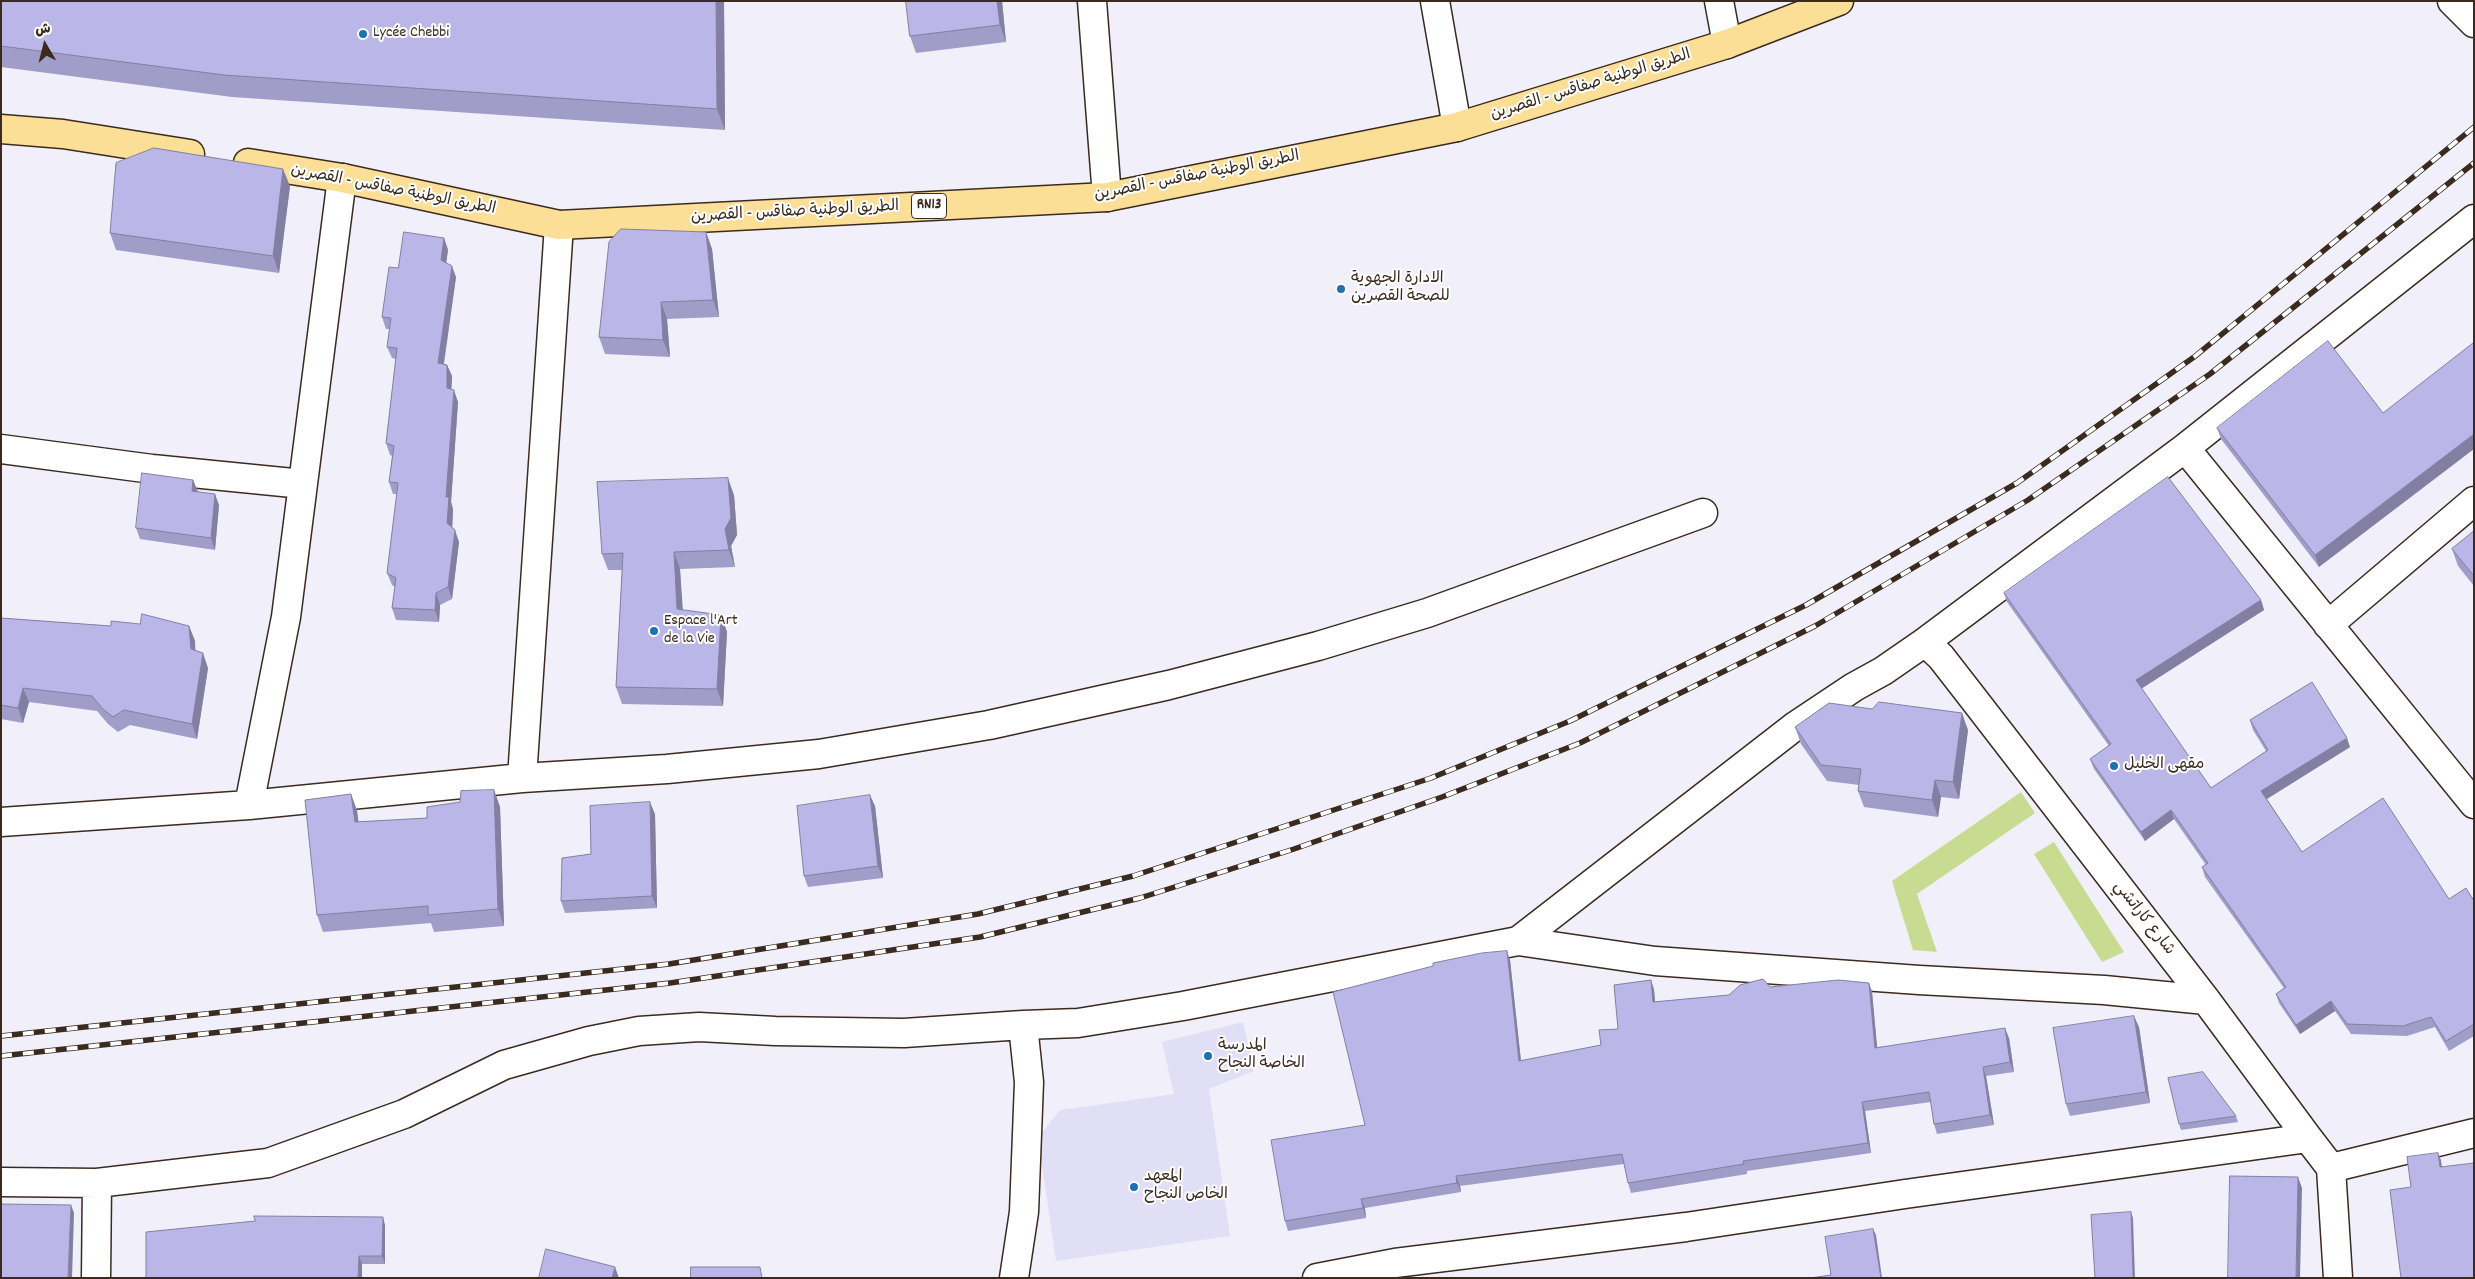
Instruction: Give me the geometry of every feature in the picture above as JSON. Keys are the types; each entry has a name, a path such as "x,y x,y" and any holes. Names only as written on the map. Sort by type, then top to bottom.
{"main road":[{"name":"الطريق الوطنية صفاقس - القصرين","path":"1,130 63,134 342,178 559,225 1107,197 1458,127 1727,44 1839,1"}],"street":[{"path":"1092,1 1107,197"},
{"path":"1435,1 1458,127"},
{"path":"1719,1 1727,44"},
{"path":"2452,1 2474,23"},
{"path":"249,805 286,617 342,178"},
{"path":"1518,941 1794,727 1925,642 2185,448 2474,218"},
{"path":"522,778 559,225"},
{"path":"2185,448 2474,804"},
{"path":"1,449 152,469 303,484"},
{"path":"2328,625 2474,501"},
{"path":"1,822 249,805 522,778 667,769 819,754 989,725 1169,685 1318,646 1427,613 1703,513"},
{"name":"شارع كاراتشي","path":"1925,642 1941,657 1976,702 2206,1000 2331,1168"},
{"path":"1,1182 97,1183 268,1163 404,1114 504,1065 589,1041 639,1031 699,1026 775,1031 904,1033 1078,1023 1183,1006 1518,941 1656,961 1919,980 2104,990 2206,1000"},
{"path":"1014,1278 1024,1212 1029,1082 1023,1025"},
{"path":"2338,1278 2331,1168 2474,1133"},
{"path":"1317,1278 1395,1263 1686,1227 1905,1194 2308,1138"},
{"path":"96,1278 97,1183"}],"shaded area":[{"name":"المعهد الخاص النجاح","path":"1243,1022 1254,1071 1209,1089 1230,1236 1056,1261 1038,1138 1060,1110 1174,1094 1162,1042"}],"green space":[{"path":"2021,792 2035,813 1917,894 1937,952 1913,950 1892,881"},
{"path":"2054,842 2124,952 2102,962 2034,854"}],"building":[{"name":"Lycée Chebbi","path":"1,1 716,1 717,109 224,75 1,46"},
{"path":"906,1 997,1 1000,25 910,36"},
{"path":"154,148 283,169 273,256 110,233 116,163"},
{"path":"621,229 706,232 713,300 661,302 663,340 599,337 609,242"},
{"path":"404,232 444,238 441,260 452,266 438,363 447,365 447,388 454,390 446,497 449,497 447,523 455,530 448,587 436,593 435,610 392,608 396,578 387,573 398,483 389,482 394,446 386,443 397,348 387,347 391,318 382,317 389,267 398,268"},
{"path":"2328,341 2383,413 2474,343 2474,434 2315,555 2217,428"},
{"path":"142,473 193,480 192,491 215,494 211,538 136,528"},
{"path":"2168,477 2261,600 2136,680 2211,788 2268,750 2250,720 2312,682 2347,738 2261,791 2302,852 2383,798 2449,899 2466,888 2474,901 2474,1024 2446,1041 2431,1017 2403,1026 2347,1024 2331,1001 2296,1025 2276,994 2286,987 2202,867 2208,863 2171,810 2141,832 2090,759 2111,744 2004,593"},
{"path":"728,478 731,518 725,529 729,550 674,552 677,609 721,615 717,689 616,687 623,553 602,554 597,482"},
{"path":"2474,531 2474,576 2452,549"},
{"path":"142,614 189,626 191,649 203,653 192,724 124,710 113,717 92,696 23,688 18,708 1,705 1,618 111,626 111,621 140,624"},
{"path":"1879,702 1962,713 1953,782 1935,780 1932,800 1858,791 1861,769 1821,765 1795,727 1829,703 1872,709"},
{"path":"494,790 498,909 428,915 428,906 317,915 305,800 351,794 355,822 427,818 427,807 460,802 461,791"},
{"path":"870,795 878,866 804,876 797,806"},
{"path":"650,802 652,896 561,901 562,858 591,854 590,806"},
{"path":"1507,951 1519,1061 1601,1045 1599,1030 1618,1029 1614,985 1651,980 1653,1002 1729,995 1740,985 1763,979 1770,987 1838,980 1869,983 1875,1048 2005,1028 2010,1062 1983,1067 1990,1115 1934,1124 1929,1092 1862,1102 1868,1143 1743,1161 1744,1164 1628,1183 1622,1154 1456,1176 1457,1183 1361,1199 1363,1208 1285,1221 1271,1140 1365,1125 1333,992 1433,966 1433,963 1482,953"},
{"path":"2134,1016 2146,1092 2066,1104 2053,1028"},
{"path":"2203,1072 2236,1116 2179,1124 2168,1078"},
{"path":"2438,1153 2440,1167 2474,1163 2474,1278 2401,1278 2390,1190 2411,1187 2407,1157"},
{"path":"2230,1176 2298,1177 2296,1278 2228,1278"},
{"path":"1,1204 71,1205 68,1278 1,1278"},
{"path":"2131,1212 2133,1278 2095,1278 2091,1215"},
{"path":"254,1216 383,1217 382,1256 359,1256 358,1278 146,1278 146,1232 255,1221"},
{"path":"1873,1229 1881,1278 1810,1278 1831,1275 1825,1237"},
{"path":"546,1249 615,1267 612,1278 539,1278"},
{"path":"691,1267 760,1267 762,1278 691,1278"}],"railway":[{"path":"1,1036 669,964 978,914 1133,876 1431,778 1570,721 1806,605 2017,483 2194,357 2474,127"},
{"path":"1,1056 670,983 980,937 1140,898 1294,849 1442,797 1580,743 1815,626 2028,500 2210,374 2474,163"}],"place":[{"name":"Lycée Chebbi","path":"363,34"},
{"name":"الادارة الجهوية للصحة القصرين","path":"1341,289"},
{"name":"Espace l'Art de la Vie","path":"654,631"},
{"name":"مقهى الخليل","path":"2114,766"},
{"name":"المدرسة الخاصة النجاح","path":"1208,1056"},
{"name":"المعهد الخاص النجاح","path":"1134,1187"}]}
